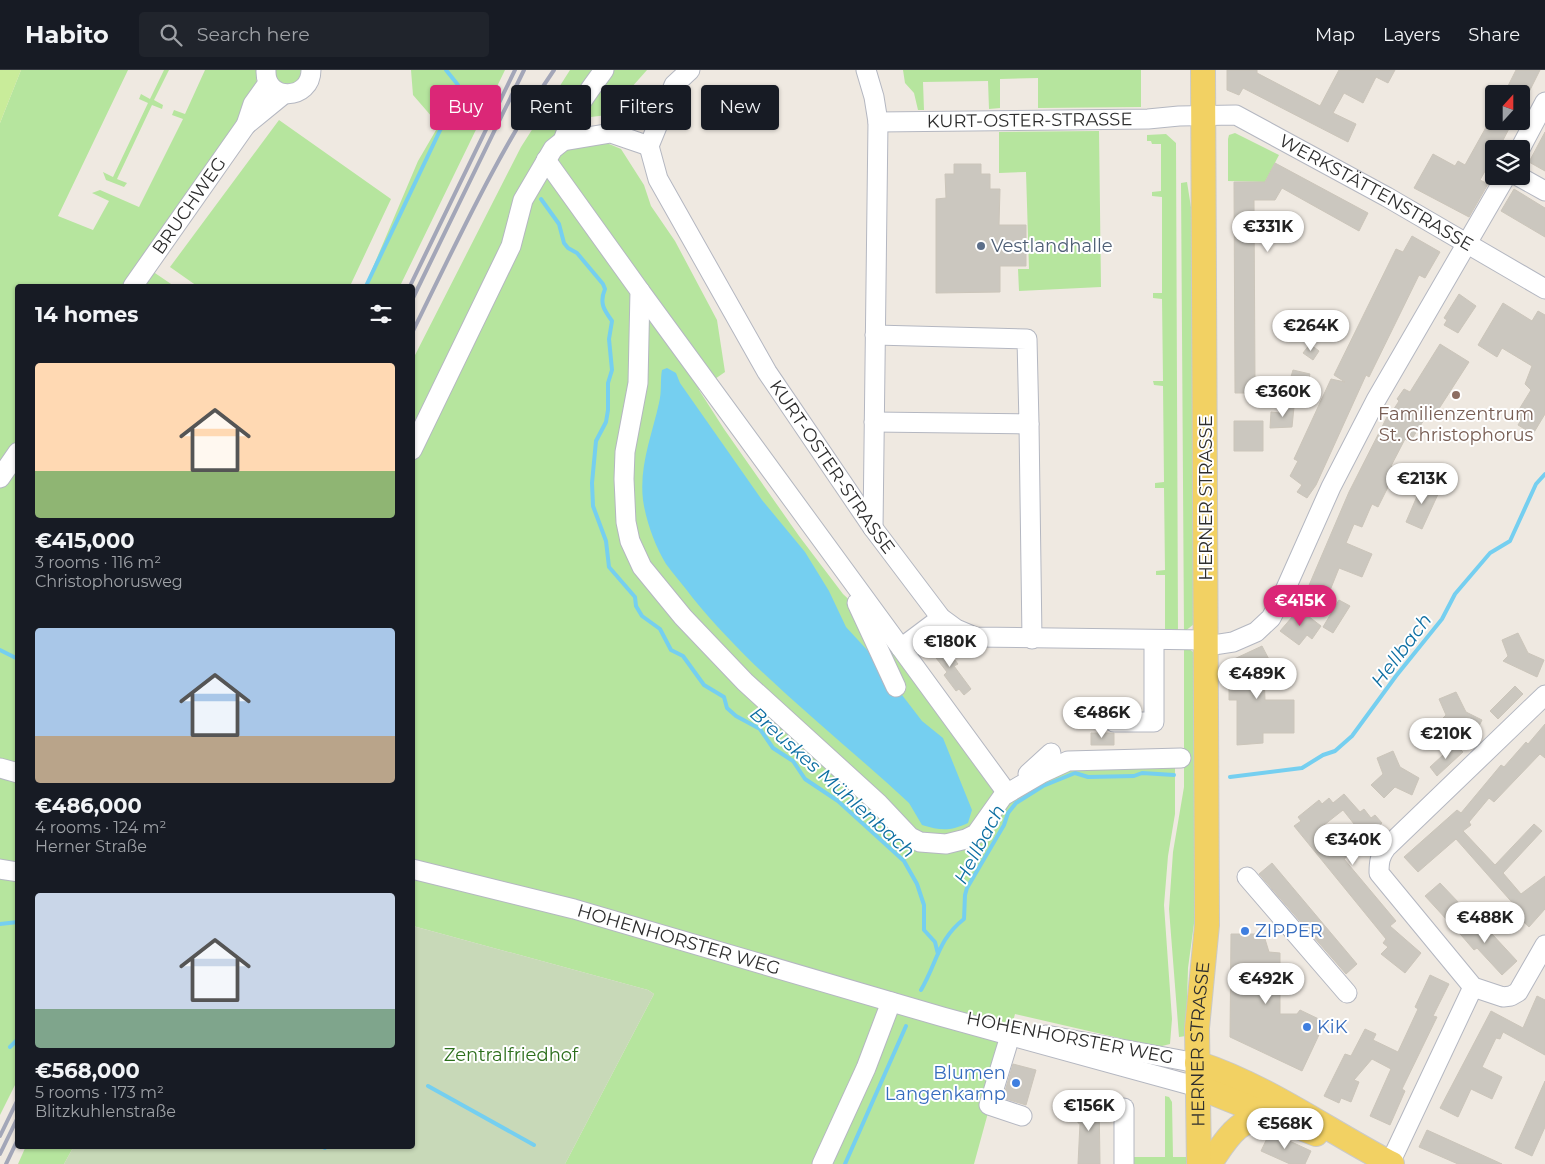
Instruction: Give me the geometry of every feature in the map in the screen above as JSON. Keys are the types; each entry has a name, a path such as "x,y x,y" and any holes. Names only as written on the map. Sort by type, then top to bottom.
{"main road":[{"name":"HERNER STRASSE","path":"1204,70 1207,925 1197,1028 1204,1065 1209,1161"},
{"path":"1204,1065 1293,1107 1391,1164"},
{"path":"1205,1090 1391,1164"},
{"path":"1209,1161 1231,1132 1246,1120 1258,1116 1272,1116"}],"street":[{"name":"BRUCHWEG","path":"267,76 272,88 284,94 292,94 304,88 309,82 311,70"},
{"path":"415,444 511,246 523,200 546,160 563,141 568,125 581,99 604,70"},
{"path":"563,141 612,134 649,146 674,85 690,70"},
{"path":"866,70 874,96 878,122 873,528"},
{"name":"BRUCHWEG","path":"246,126 253,104 267,76"},
{"name":"BRUCHWEG","path":"134,284 246,126 284,94"},
{"path":"1525,140 1545,102"},
{"name":"WERKSTÄTTENSTRASSE","path":"1204,116 1236,115 1467,242 1545,289"},
{"name":"KURT-OSTER-STRASSE","path":"878,122 1148,119 1204,116"},
{"name":"KURT-OSTER-STRASSE","path":"649,146 658,179 767,372 873,528 942,618 956,629 975,637 1154,640 1207,643 1233,642 1256,632 1271,618 1331,486 1376,400 1501,185"},
{"path":"546,160 841,568 1010,791"},
{"path":"1530,183 1545,191"},
{"path":"640,291 638,383 625,452 624,503 630,541 642,567 683,617 745,682 878,803 910,837 920,842 946,844 966,839 976,834 1010,791 1050,753"},
{"path":"875,335 1027,339 1032,639"},
{"path":"874,422 1029,424"},
{"path":"0,478 15,456"},
{"path":"841,568 896,687"},
{"path":"900,648 942,618"},
{"path":"1114,722 1154,722 1154,640"},
{"path":"1545,695 1381,856 1379,872 1473,987 1503,997 1511,996 1518,992 1545,945"},
{"path":"1010,791 1068,761 1182,758"},
{"path":"0,768 15,772"},
{"path":"0,869 15,872"},
{"name":"HOHENHORSTER WEG","path":"415,870 584,911 943,1017 1205,1090"},
{"path":"1247,877 1347,993"},
{"path":"1391,1164 1473,987"},
{"path":"822,1164 866,1068 892,1002"},
{"name":"HOHENHORSTER WEG","path":"943,1017 961,1016 1027,1032 1204,1065"},
{"path":"1010,1036 989,1105 1022,1116"},
{"path":"1124,1108 1124,1164"}],"green space":[{"path":"0,70 21,70 0,123"},
{"path":"21,70 128,70 58,216 93,230 109,201 92,193 100,190 139,207 183,119 172,115 174,110 185,114 205,70 256,70 257,84 268,114 152,271 171,284 15,284 15,1085 0,1115 0,123"},
{"path":"164,70 169,70 154,100 163,105 162,109 152,105 117,179 127,183 124,187 106,180 103,172 113,177 148,103 139,99 141,94 150,99"},
{"path":"274,70 301,70 300,77 294,83 285,84 277,80"},
{"path":"411,70 505,70 498,85 430,85 430,115 413,95"},
{"path":"570,70 598,70 586,85 560,85"},
{"path":"610,70 647,70 634,85 601,85 601,116 591,117 591,97"},
{"path":"903,70 1141,70 1141,107 1038,108 1038,78 1000,79 1000,108 989,109 988,81 923,82 924,110 918,110 914,93 905,83"},
{"path":"279,120 391,199 351,284 194,284 170,267"},
{"path":"436,130 476,130 401,284 366,284 418,161"},
{"path":"532,130 576,130 575,142 602,141 621,149 644,185 651,206 675,241 717,320 725,372 699,390 799,536 843,594 918,665 1003,777 1010,780 1018,776 1051,747 1062,758 1175,754 1175,814 1168,856 1164,905 1172,1019 1170,1044 1158,1047 1015,1014 974,1164 565,1164 654,994 648,990 415,927 415,355 521,147"},
{"path":"1099,131 1101,287 1019,291 1018,269 1029,269 1026,172 999,173 999,132"},
{"path":"1235,133 1279,155 1265,182 1228,181 1228,139 1229,135"},
{"path":"1166,134 1176,143 1178,633 1165,632 1165,575 1156,575 1156,571 1165,570 1164,488 1155,488 1155,483 1164,482 1163,386 1154,385 1153,381 1163,381 1162,299 1153,298 1153,293 1162,293 1162,197 1152,196 1152,192 1161,191 1161,144 1152,144 1151,141 1147,141 1147,135"},
{"path":"1187,182 1193,220 1194,624 1184,632 1181,183"},
{"path":"1184,645 1197,655 1198,894 1188,968 1186,1036 1179,1037 1169,909 1173,852 1184,787"},
{"name":"Zentralfriedhof","path":"415,927 648,990 654,994 565,1164 64,1164 72,1149 415,1149"},
{"path":"1165,1096 1169,1097 1172,1102 1173,1157 1186,1157 1188,1164 1129,1164 1129,1157 1165,1157"},
{"path":"25,1149 72,1149 64,1164 18,1164"}],"water":[{"path":"667,368 676,373 680,383 762,500 805,552 829,591 846,627 869,652 922,721 943,738 972,810 968,823 956,828 946,829 922,825 909,803 742,653 692,597 666,564 649,525 644,508 642,487 644,463 660,399 662,370"}],"building":[{"path":"1227,70 1257,70 1257,73 1320,106 1339,70 1395,70 1388,83 1376,77 1363,103 1344,93 1333,113 1356,124 1348,142 1243,88 1239,95 1227,90"},
{"path":"1516,70 1540,70 1530,90 1530,85 1508,85"},
{"path":"1485,129 1508,130 1503,140 1485,140 1485,171 1480,180 1487,185 1469,217 1414,188 1433,154 1455,166 1458,161 1465,165"},
{"path":"1545,132 1545,171 1530,163"},
{"path":"1275,163 1368,213 1359,231 1282,188 1275,200 1254,200 1255,383 1253,393 1235,393 1234,182 1265,182"},
{"name":"Vestlandhalle","path":"954,164 981,164 981,174 990,174 990,189 1000,189 999,225 1026,225 1026,266 1000,266 1000,292 936,293 936,199 946,198 945,174 954,174"},
{"path":"1514,189 1545,208 1545,237 1501,211"},
{"path":"1412,236 1440,252 1425,278 1419,275 1369,377 1366,375 1316,485 1307,498 1297,492 1302,485 1290,476 1298,461 1294,459 1331,379 1345,382 1334,375 1396,249 1403,252"},
{"path":"1459,294 1476,306 1458,333 1444,325 1447,320 1444,318"},
{"path":"1503,303 1532,321 1538,311 1545,315 1545,414 1533,434 1518,425 1521,420 1515,416 1531,390 1525,384 1532,366 1502,348 1497,357 1478,345"},
{"path":"1310,344 1319,351 1313,360 1303,353"},
{"path":"1440,344 1469,362 1433,418 1427,415 1410,442 1405,439 1391,466 1397,469 1378,507 1372,504 1362,527 1354,524 1346,543 1372,554 1362,577 1339,568 1327,598 1307,590 1349,492 1387,417 1399,401 1397,399 1404,389 1410,392"},
{"path":"1293,370 1310,374 1304,395 1293,392 1296,382 1290,380"},
{"path":"1283,404 1294,407 1292,427 1270,428 1271,412 1280,413"},
{"path":"1234,421 1263,421 1263,451 1234,451"},
{"path":"1416,482 1439,492 1422,529 1406,522 1418,494 1411,492"},
{"path":"1339,600 1350,606 1333,633 1323,627"},
{"path":"1299,609 1321,626 1312,639 1307,635 1299,645 1280,631"},
{"path":"1518,633 1528,653 1544,660 1537,677 1503,661 1508,656 1502,640"},
{"path":"940,641 958,664 954,666 971,689 964,695 959,689 956,691 944,675 947,672 929,649"},
{"path":"1262,646 1274,669 1264,674 1265,700 1294,700 1294,733 1263,733 1263,743 1237,745 1237,700 1229,700 1229,665 1232,660"},
{"path":"1515,686 1523,694 1498,719 1490,711"},
{"path":"1456,692 1466,712 1482,720 1474,736 1441,720 1446,715 1439,699"},
{"path":"1545,724 1545,758 1540,754 1494,802 1489,798 1469,822 1471,825 1463,831 1495,865 1534,824 1542,831 1503,873 1521,894 1545,876 1545,909 1529,927 1513,912 1517,908 1456,839 1418,872 1404,857 1457,810 1461,813 1501,765 1504,767"},
{"path":"1091,733 1114,733 1114,745 1091,745"},
{"path":"1455,744 1463,752 1437,776 1430,767"},
{"path":"1393,751 1400,767 1419,778 1412,795 1395,787 1384,798 1371,785 1383,774 1377,758"},
{"path":"1344,794 1360,812 1364,809 1371,818 1375,815 1382,823 1347,853 1349,855 1344,859 1396,921 1390,926 1421,953 1405,973 1381,954 1388,947 1383,943 1386,939 1294,826 1301,821 1298,817 1319,800 1322,804 1329,798 1333,803","holes":["1343,810 1358,829 1340,845 1324,825"]},
{"path":"1272,863 1357,964 1346,974 1259,874"},
{"path":"1440,883 1460,904 1447,920 1425,896"},
{"path":"1465,910 1489,936 1492,934 1517,961 1502,975 1477,948 1474,950 1455,928"},
{"path":"1231,934 1259,934 1265,939 1269,952 1280,953 1280,1014 1297,1014 1300,1010 1325,1022 1302,1071 1230,1037"},
{"path":"1430,975 1449,984 1433,1016 1437,1017 1402,1089 1405,1091 1390,1125 1370,1116 1391,1069 1372,1059 1354,1080 1359,1082 1351,1102 1341,1098 1339,1103 1324,1096 1345,1054 1351,1056 1365,1029 1376,1034 1373,1040 1398,1052 1418,1009 1415,1007"},
{"path":"1537,996 1545,1000 1545,1055 1503,1032 1500,1039 1496,1038 1482,1067 1502,1077 1492,1099 1471,1089 1458,1117 1440,1108 1491,1011 1523,1028"},
{"name":"Blumen Langenkamp","path":"1013,1064 1036,1070 1026,1105 1003,1098"},
{"path":"1545,1081 1545,1127 1532,1156 1515,1148"},
{"path":"1078,1099 1099,1099 1100,1164 1078,1164 1080,1123 1078,1123"},
{"path":"1427,1130 1502,1164 1458,1164 1419,1147"},
{"path":"1270,1132 1311,1151 1305,1164 1290,1164 1261,1151"}],"waterway":[{"name":"Breuskes Mühlenbach","path":"446,70 458,85"},
{"path":"367,284 440,130"},
{"name":"Breuskes Mühlenbach","path":"541,199 559,224 564,243 568,248 577,253 603,284 605,289 602,302 612,321 609,339 612,370 608,383 608,410 606,422 596,441 592,483 593,506 606,541 609,567 635,597 636,606 642,616 660,629 671,650 683,656 704,685 724,697 727,708 736,716 760,729 773,748 793,761 805,779 838,801 904,861 917,884 924,905 924,930 935,942 938,954"},
{"name":"Hellbach","path":"1230,777 1302,768 1323,755 1335,751 1352,736 1396,676 1442,619 1455,594 1490,553 1510,541 1536,484 1545,474"},
{"path":"0,650 15,658"},
{"name":"Hellbach","path":"921,990 943,943 955,927 964,919 967,888 1004,825 1008,813 1016,803 1043,786 1075,773 1088,777 1134,776 1142,773 1174,775"},
{"path":"0,924 15,922"},
{"name":"Hellbach","path":"845,1164 906,1026"},
{"path":"10,1047 15,1042"},
{"path":"428,1086 534,1145"}],"railway":[{"path":"411,284 515,70"},
{"path":"415,294 524,70"},
{"path":"415,327 496,165 554,70"},
{"path":"0,1136 15,1105"},
{"path":"0,1154 15,1123"},
{"path":"6,1164 15,1145"}],"place":[{"name":"Vestlandhalle","path":"981,246"},
{"name":"Familienzentrum St. Christophorus","path":"1456,395"},
{"name":"ZIPPER","path":"1245,931"},
{"name":"KiK","path":"1307,1027"},
{"name":"Blumen Langenkamp","path":"1016,1083"}]}
